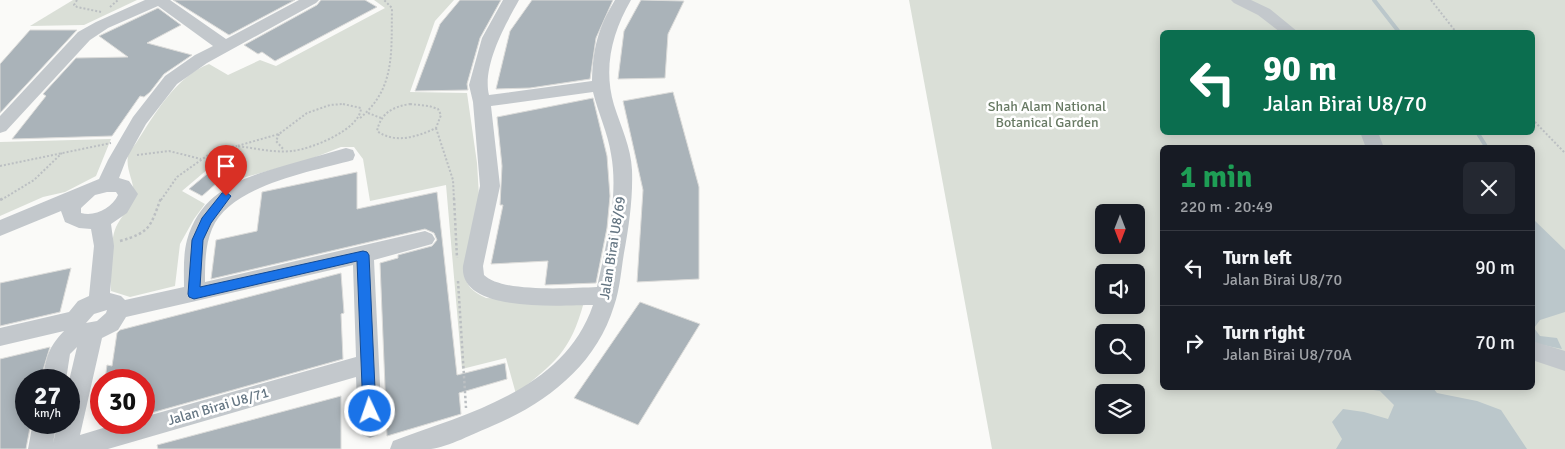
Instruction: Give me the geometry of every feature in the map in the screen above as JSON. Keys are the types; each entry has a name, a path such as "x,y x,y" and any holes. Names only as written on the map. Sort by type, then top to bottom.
{"street":[{"path":"0,127 84,36 102,25 159,0 225,46"},
{"path":"107,184 117,160 139,121 171,80 189,66 311,0"},
{"path":"511,0 490,38 478,85 482,102 490,186 473,266 473,277 482,286 503,294 606,296"},
{"name":"Jalan Birai U8/69","path":"402,449 467,424 483,420 528,398 564,371 587,343 596,326 606,296 620,218 622,172 616,134 601,85 602,42 606,28 623,0"},
{"path":"1239,0 1264,12 1287,30"},
{"path":"482,102 601,85"},
{"path":"194,294 198,240 206,221 226,196 242,186 256,181 346,155"},
{"path":"0,228 81,195 93,188 107,184 122,186 128,194 125,202 118,210 100,219 80,221 72,216 43,221 0,238"},
{"path":"72,216 70,209 81,195"},
{"path":"100,219 109,306"},
{"path":"64,449 85,309 194,294 425,239"},
{"path":"363,255 370,427"},
{"path":"0,337 82,327"},
{"path":"56,369 60,350 82,327"},
{"path":"1535,351 1565,361"},
{"name":"Jalan Birai U8/71","path":"69,449 368,364"},
{"path":"40,449 43,434"}],"path":[{"path":"77,0 74,5 77,7 107,14"},
{"path":"237,146 291,151 318,144 368,113 379,102 391,64 392,8 384,0"},
{"path":"1431,0 1454,30"},
{"path":"436,128 410,138 389,138 377,131 380,118 394,108 418,103 438,110 441,115 436,128 453,180 457,262"},
{"path":"104,246 144,233 154,220 162,197 177,177 218,148 237,146 280,134 307,113 330,106 343,104 361,108 358,119"},
{"path":"368,113 380,118"},
{"path":"1535,122 1565,153"},
{"path":"280,134 276,141 279,146 282,150 291,151"},
{"path":"0,166 130,138"},
{"path":"117,160 167,150 183,152 201,159"},
{"path":"0,200 25,187 62,153"},
{"path":"458,272 467,424"}],"green space":[{"path":"73,0 137,0 84,25 30,26"},
{"path":"374,0 454,0 435,21 410,92 467,93 477,163 479,196 465,271 468,285 486,298 584,302 579,319 567,345 551,364 516,394 506,358 462,369 446,185 370,201 363,159 354,147 341,147 308,160 242,178 215,163 182,191 205,204 180,244 175,286 130,297 111,291 112,242 116,227 132,201 133,195 133,184 128,168 129,154 160,107 177,86 187,77 209,64 228,75 260,60 276,66 385,8"},
{"name":"Shah Alam National Botanical Garden","path":"909,0 1565,0 1565,449 992,449"},
{"path":"111,139 96,176 65,192 43,197 0,216 0,142"}],"shaded area":[{"path":"1535,221 1565,250 1565,312 1540,320 1535,327"},
{"path":"1535,329 1540,336 1557,338 1562,349 1535,343"},
{"path":"1373,390 1435,390 1437,393 1477,401 1501,410 1527,449 1336,449 1342,439 1332,422 1343,409 1364,412 1388,419 1394,405 1380,391"}],"building":[{"path":"173,0 295,0 229,35"},
{"path":"321,0 365,0 377,7 275,61 262,52 258,54 244,45 317,5"},
{"path":"460,0 501,0 480,38 467,84 468,90 415,91 440,24"},
{"path":"532,0 613,0 596,38 590,79 530,88 496,89 510,31"},
{"path":"641,0 684,1 668,34 665,78 618,79 624,31"},
{"path":"158,8 181,25 147,43 192,55 164,74 144,97 140,96 112,136 12,139 46,96 43,94 76,58 128,57 99,36"},
{"path":"30,30 77,30 0,113 0,64"},
{"path":"673,92 699,187 699,279 637,282 643,190 623,101"},
{"path":"593,98 607,156 610,196 607,228 596,283 545,285 548,261 491,264 503,205 500,205 502,166 497,117"},
{"path":"213,169 226,175 202,196 189,189"},
{"path":"357,172 357,209 437,192 457,375 505,363 507,379 459,393 461,414 387,436 380,263 398,258 398,255 432,246 437,240 434,233 425,229 211,279 216,240 257,231 262,192"},
{"path":"71,268 60,312 0,326 0,283"},
{"path":"341,273 344,313 341,314 343,359 155,412 155,369 106,369 107,365 112,366 117,333 120,330"},
{"path":"640,302 700,324 638,425 574,398"},
{"path":"50,347 43,369 15,369 15,434 29,434 26,449 0,449 0,359"},
{"path":"341,396 341,449 158,449 157,445"}],"waterway":[{"path":"1374,0 1397,30"},
{"path":"1479,135 1485,145"}],"route":[{"path":"226,196 215,207 206,221 198,240 194,294 363,255 370,411"}]}
